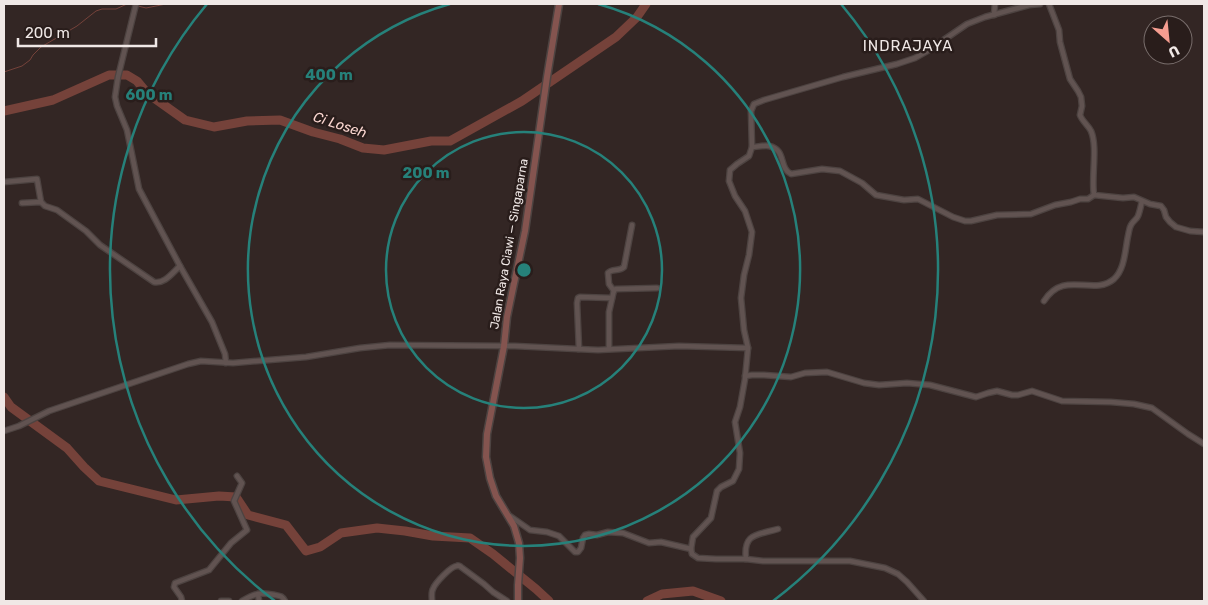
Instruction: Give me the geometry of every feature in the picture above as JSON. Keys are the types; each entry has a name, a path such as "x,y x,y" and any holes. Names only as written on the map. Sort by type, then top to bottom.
{"main road":[{"name":"Jalan Raya Ciawi — Singaparna","path":"518,601 519,543 514,526 496,496 490,478 486,457 487,434 504,346 507,317 525,231 559,4"}],"street":[{"path":"994,15 995,4"},
{"path":"924,601 898,574 885,568 850,561 764,561 698,558 692,554 693,537 711,518 717,491 733,481 739,469 740,452 735,422 740,407 748,348 744,330 742,298 752,232 745,211 735,196 729,181 730,170 749,156 752,147 752,112 754,104 915,58 967,24 1029,5 1040,4"},
{"path":"1049,4 1059,30 1060,42 1070,80 1082,101 1080,115 1092,134 1094,146 1092,182 1094,195"},
{"path":"135,5 118,77 115,97 117,106 127,130 139,189 212,322 225,354 226,362"},
{"path":"752,147 766,146 775,149 781,155 785,170 791,174 822,169 840,171 862,183 876,195 904,200 918,199 965,221 997,216 1031,214 1055,205 1094,195 1120,198 1134,197 1150,204 1161,206 1166,217 1176,227 1204,232"},
{"path":"4,182 37,179 41,202 45,206 57,210 100,245 154,282 164,280 180,266"},
{"path":"1044,301 1048,295 1062,286 1074,284 1099,285 1109,282 1115,277 1122,266 1131,225 1138,217 1142,201"},
{"path":"22,203 41,202"},
{"path":"614,291 609,284 608,273 611,270 620,270 624,267 632,225"},
{"path":"614,291 616,289 656,288"},
{"path":"609,349 609,312 614,291"},
{"path":"579,349 578,298 612,298"},
{"path":"4,431 26,423 49,411 201,361 226,362 306,357 390,345 579,349 680,346 748,348"},
{"path":"745,376 764,374 791,377 805,373 827,372 864,383 879,385 907,383 930,385 976,397 998,391 1018,395 1032,390 1062,401 1134,404 1152,408 1204,444"},
{"path":"182,601 181,596 174,587 175,583 209,570 232,542 247,530 234,502 242,484 237,476"},
{"path":"503,509 513,519 530,530 559,536 575,552 578,552 581,548 584,535 597,535 608,532 623,533 649,543 661,542 691,549"},
{"path":"746,559 745,549 748,540 759,534 778,529"},
{"path":"432,601 433,587 444,574 458,565 507,601"},
{"path":"242,601 252,595 265,593 278,595 285,601"},
{"path":"258,594 259,601"},
{"path":"221,601 229,601"}],"waterway":[{"path":"4,72 22,66 41,47 77,26 96,11 116,9 127,4 134,5"},
{"path":"138,6 146,8 166,4 189,4"},
{"name":"Ci Loseh","path":"4,111 53,100 109,75 127,75 137,81 147,93 185,120 214,127 247,121 280,120 363,148 384,150 431,141 450,141 522,101 616,37 637,17 646,4"},
{"path":"4,397 11,407 67,448 99,481 176,500 219,496 236,497 248,515 286,525 306,551 320,547 341,533 377,528 433,536 470,538 493,554 549,601"},
{"path":"647,601 662,594 693,591 721,601"}],"district":[{"name":"INDRAJAYA","path":"908,46"}]}
